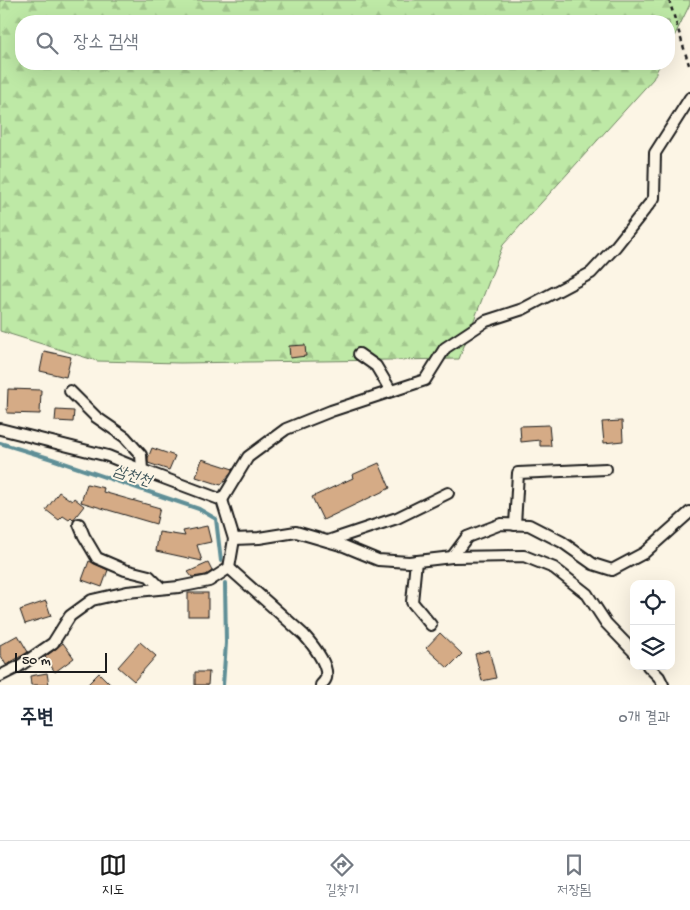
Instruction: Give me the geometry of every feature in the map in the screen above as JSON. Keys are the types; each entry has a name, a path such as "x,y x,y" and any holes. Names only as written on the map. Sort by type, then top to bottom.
{"street":[{"path":"0,676 18,667 53,643 70,616 92,600 127,592 209,581 229,568 234,539 222,500 248,457 286,428 425,380 445,348 486,321 523,309 592,273 654,198 655,153 690,98"},
{"path":"359,354 376,366 391,391"},
{"path":"70,391 96,417 125,436 140,455 142,470"},
{"path":"0,428 108,456 222,500"},
{"path":"515,525 518,473 606,469"},
{"path":"327,541 397,518 448,493"},
{"path":"452,557 467,537 501,524 529,525 562,542 593,564 612,570 644,553 690,512"},
{"path":"79,524 97,558 125,570 149,576 162,588"},
{"path":"234,539 259,538 296,532 344,546 378,560 416,562 452,557 524,556 554,568 587,594 606,623 630,648"},
{"path":"416,562 412,602 431,625"},
{"path":"229,568 304,635 326,668 326,678 321,685"},
{"path":"652,670 659,677 663,685"}],"path":[{"path":"669,0 674,15"},
{"path":"675,19 690,68"}],"green space":[{"path":"0,0 690,0 690,4 675,35 675,15 15,15 15,70 657,70 653,79 503,245 459,359 180,363 97,361 0,331"}],"building":[{"path":"305,345 306,356 290,358 289,346"},
{"path":"44,351 71,357 66,377 40,371"},
{"path":"8,389 41,390 40,414 7,413"},
{"path":"56,410 74,411 73,422 55,421"},
{"path":"622,421 623,441 604,443 602,422"},
{"path":"549,425 551,446 540,446 540,440 521,442 520,426"},
{"path":"152,448 175,456 169,470 148,463"},
{"path":"202,459 233,469 221,485 196,477"},
{"path":"379,463 390,488 323,520 312,497 353,478 352,475"},
{"path":"87,484 104,488 103,492 160,508 156,524 81,502"},
{"path":"59,492 72,501 74,498 84,506 73,520 63,516 59,520 46,510"},
{"path":"207,526 211,542 197,545 202,561 156,551 159,532 185,536 183,531"},
{"path":"89,561 108,570 102,587 82,580"},
{"path":"208,563 212,571 206,575 192,577 188,572"},
{"path":"188,593 208,593 208,616 188,616"},
{"path":"46,601 51,616 25,624 20,610"},
{"path":"440,633 462,654 448,668 426,648"},
{"path":"18,635 28,652 6,665 0,654 0,645"},
{"path":"140,642 156,656 134,681 118,667"},
{"path":"63,643 74,658 55,672 45,657"},
{"path":"489,650 496,678 482,681 475,654"},
{"path":"195,672 209,672 208,685 195,685"},
{"path":"47,673 49,685 31,685 30,676"},
{"path":"99,673 111,685 87,685"}],"waterway":[{"name":"삼천천","path":"0,443 199,509 216,519 221,561"},
{"name":"삼천천","path":"223,685 226,643 225,583"}]}
